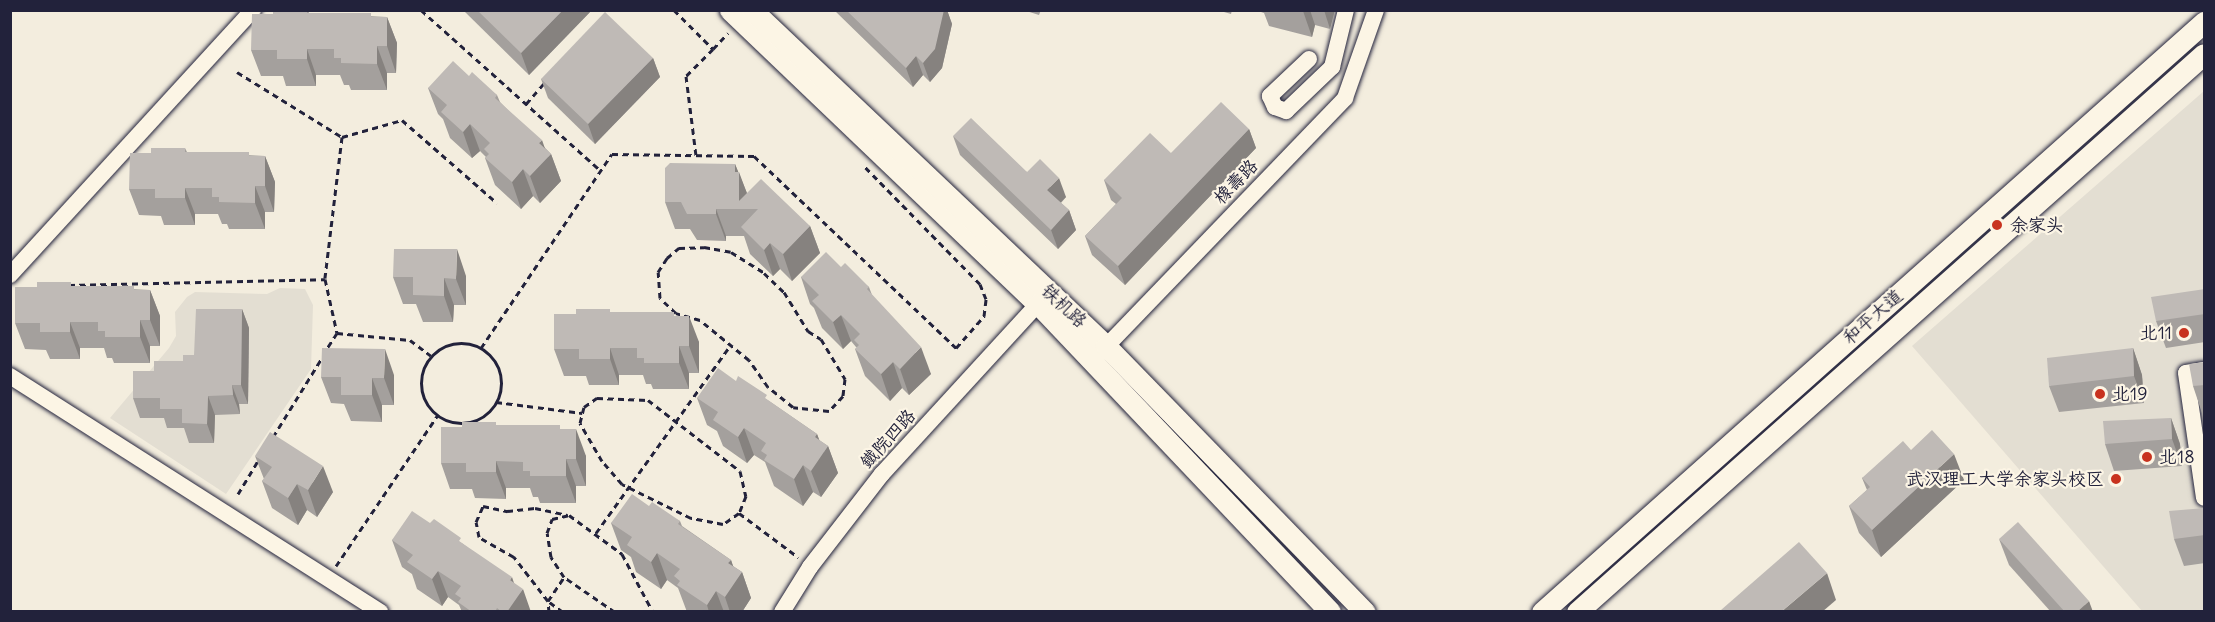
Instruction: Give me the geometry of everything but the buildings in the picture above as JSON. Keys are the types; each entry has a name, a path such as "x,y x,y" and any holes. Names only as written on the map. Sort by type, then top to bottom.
{"main road":[{"name":"铁机路","path":"752,10 1365,612"},
{"name":"铁机路","path":"728,22 1038,304 1099,353 1330,612"},
{"name":"和平大道","path":"1542,612 2205,22"},
{"name":"和平大道","path":"1577,612 2205,54"}],"street":[{"path":"10,275 253,10"},
{"path":"1309,60 1270,96 1275,107 1287,111 1332,67 1346,10"},
{"name":"橡壽路","path":"1099,353 1345,98 1376,10"},
{"name":"鐵院四路","path":"782,612 810,567 882,474 1038,304"},
{"path":"2205,369 2186,373 2200,437 2205,498"},
{"path":"10,376 380,612"}],"path":[{"path":"421,10 601,171"},
{"path":"674,10 713,49"},
{"path":"696,155 686,76 713,49 728,22 737,37"},
{"path":"237,72 342,137 402,120 497,203"},
{"path":"526,104 549,79"},
{"path":"269,444 337,333 325,279 342,137"},
{"path":"481,348 612,154 754,156 956,348 984,316 986,299 980,284 857,159"},
{"path":"679,248 731,252 764,273 784,292 808,331 821,339 844,379 843,396 830,411 793,407 768,387 749,360 729,347 700,320 676,313 660,298 658,272 679,248"},
{"path":"61,285 325,279"},
{"path":"337,333 410,340 431,356"},
{"path":"456,342 481,348 491,356 499,372 500,390 496,402 488,412 466,423 437,416 424,400 420,388 421,375 431,356 456,342"},
{"path":"596,533 729,347"},
{"path":"597,398 648,400 740,471 746,496 739,513 723,524 691,518 627,487 602,462 580,423 582,413 584,407 597,398"},
{"path":"496,402 582,413"},
{"path":"328,577 437,416"},
{"path":"238,494 262,454"},
{"path":"563,612 548,601 514,557 478,537 476,522 483,506 507,511 535,508 569,515 622,554 653,612"},
{"path":"739,513 810,567"},
{"path":"569,515 552,519 547,533 551,556 564,577 615,612"},
{"path":"549,612 548,601 564,577"}],"shaded area":[{"name":"武汉理工大学余家头校区","path":"2204,91 2204,611 2142,611 1912,346"},
{"path":"280,288 305,289 313,305 311,369 226,494 110,418 169,348 176,336 175,312 187,297 195,292 267,294"}],"place":[{"name":"余家头","path":"1997,225"},
{"name":"北11","path":"2184,333"},
{"name":"北19","path":"2100,394"},
{"name":"北18","path":"2147,457"},
{"name":"武汉理工大学余家头校区","path":"2116,479"}]}
